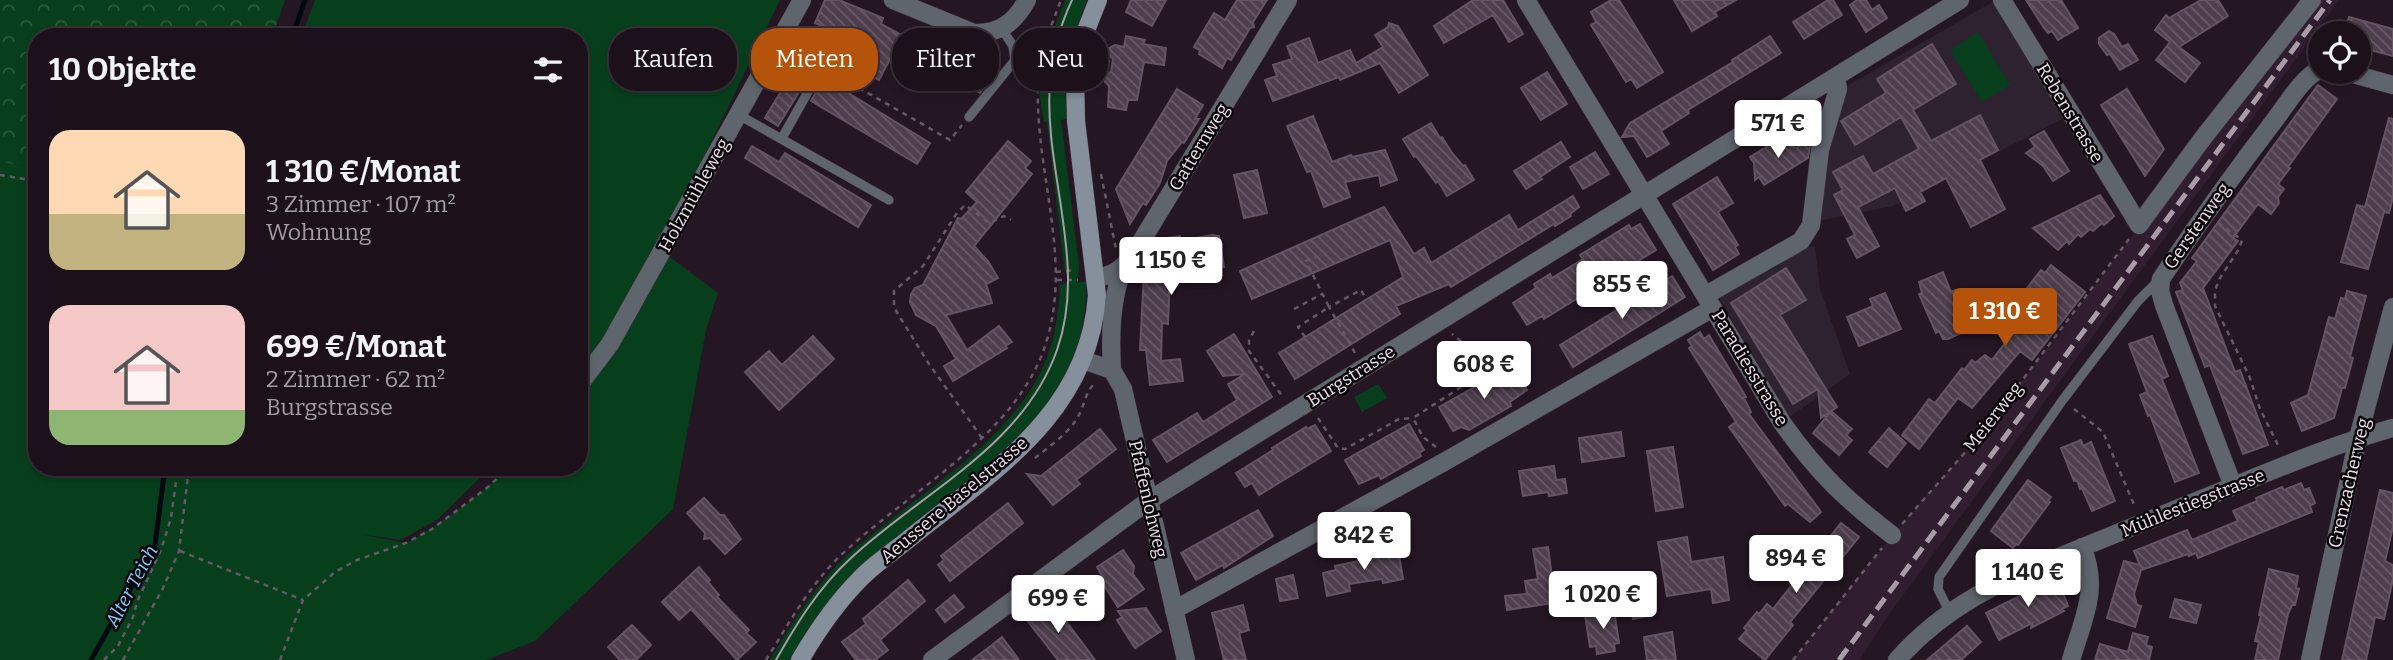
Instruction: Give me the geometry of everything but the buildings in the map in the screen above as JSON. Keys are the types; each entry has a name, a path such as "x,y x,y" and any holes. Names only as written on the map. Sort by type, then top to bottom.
{"main road":[{"name":"Aeussere Baselstrasse","path":"800,660 816,633 860,579 1016,453 1033,435 1059,406 1083,360 1095,314 1096,278 1076,121 1075,74 1083,38 1098,0"}],"street":[{"name":"Holzmühleweg","path":"787,28 802,0"},
{"path":"892,0 974,33 987,34 1005,27 1027,0"},
{"name":"Gatternweg","path":"1112,370 1110,336 1115,290 1127,262 1288,0"},
{"name":"Paradiesstrasse","path":"1526,0 1783,424 1814,467 1850,503 1892,535"},
{"name":"Burgstrasse","path":"932,660 1148,501 1960,0"},
{"name":"Rebenstrasse","path":"2001,0 2139,225"},
{"path":"2139,225 2203,138 2312,0"},
{"name":"Gerstenweg","path":"2233,486 2164,305 2161,279 2205,213 2308,76"},
{"path":"1174,610 1444,462 1709,302 1794,246 1807,235 1812,220 1820,150 1838,89 1836,77"},
{"path":"2371,79 2393,85"},
{"name":"Holzmühleweg","path":"588,373 610,344 752,91"},
{"path":"1096,278 1111,275 1127,262"},
{"name":"Grenzacherweg","path":"2309,660 2358,438 2393,307"},
{"path":"1083,360 1112,370"},
{"name":"Pfaffenlohweg","path":"1112,370 1123,389 1186,660"},
{"name":"Mühlestiegstrasse","path":"1897,660 1914,641 1949,611 2005,579 2288,464 2393,428"},
{"path":"2071,660 2091,592 2090,566 2082,547"}],"lane":[{"path":"969,117 1015,60 1013,46 1005,27"},
{"path":"782,138 808,91"},
{"path":"739,115 890,200"},
{"path":"1949,611 1938,589 1938,577 2062,401 2138,301 2161,279"}],"path":[{"path":"1049,28 1060,0"},
{"path":"1005,27 1013,30"},
{"path":"865,91 950,141 957,132"},
{"path":"766,660 801,603 838,558 982,438 1013,405 1035,373 1055,303 1056,264 1038,113 1038,91"},
{"path":"1100,169 1116,249 1127,262"},
{"path":"0,175 28,180"},
{"path":"982,438 929,364 901,319 894,307 894,291 923,266 965,205 989,223 1004,216 1011,220"},
{"path":"2205,213 2242,240 2215,290 2215,306 2250,378 2260,409 2288,464"},
{"name":"Meierweg","path":"1793,660 1892,535 1983,432 2139,225"},
{"path":"1302,263 1316,257"},
{"path":"1306,261 1364,368"},
{"path":"1305,337 1298,327 1329,307 1361,290 1366,299"},
{"path":"1294,309 1322,294"},
{"path":"1254,331 1249,340 1250,351 1338,448 1345,449 1399,419 1413,418 1483,373 1466,346 1448,331"},
{"path":"2062,401 2103,432 2141,524"},
{"path":"1413,418 1423,437 1434,445 1444,462"},
{"path":"104,660 118,646 161,550 171,518 177,476"},
{"path":"123,660 180,551 188,476"},
{"path":"280,660 303,600 335,572 357,561 406,544 432,529 500,476"},
{"path":"180,551 303,600"}],"shaded area":[{"path":"2312,0 2339,0 2324,21 2308,21 2308,42 1885,620 1860,660 1793,660 1892,535 1983,432"},
{"path":"1994,1 2066,117 1893,206 1818,221 1825,151 1842,89"},
{"path":"1810,246 1815,247 1820,289 1850,374 1788,418 1720,299 1720,294"}],"green space":[{"path":"0,0 285,0 275,28 28,28 28,167 0,162"},
{"path":"315,0 780,0 766,28 751,28 751,60 737,88 737,28 609,28 609,91 736,91 659,249 718,293 706,330 673,509 535,641 486,660 0,660 0,162 28,167 28,476 482,476 438,519 401,540 359,534 406,543 460,509 499,476 588,476 588,28 304,28"},
{"path":"1065,0 1087,0 1077,28 1055,28"},
{"path":"1978,32 2010,85 1982,102 1950,50"},
{"path":"1039,91 1066,91 1067,119 1061,120 1079,266 1078,282 1086,282 1082,328 1068,369 1047,404 1019,435 988,464 881,551 818,622 789,660 770,660 804,606 845,557 976,452 1014,412 1043,367 1056,326 1060,284 1069,283 1064,267 1047,122 1044,122"},
{"path":"1378,384 1387,398 1362,412 1354,397"}],"waterway":[{"name":"Alter Teich","path":"295,28 305,0"},
{"name":"Alter Teich","path":"91,660 155,545 164,476"}],"tram line":[{"path":"776,660 809,606 839,569 996,441 1020,414 1041,384 1057,350 1065,317 1068,284 1067,250 1052,149 1050,82 1057,40 1072,0"}],"railway":[{"path":"1839,660 2330,0"}]}
